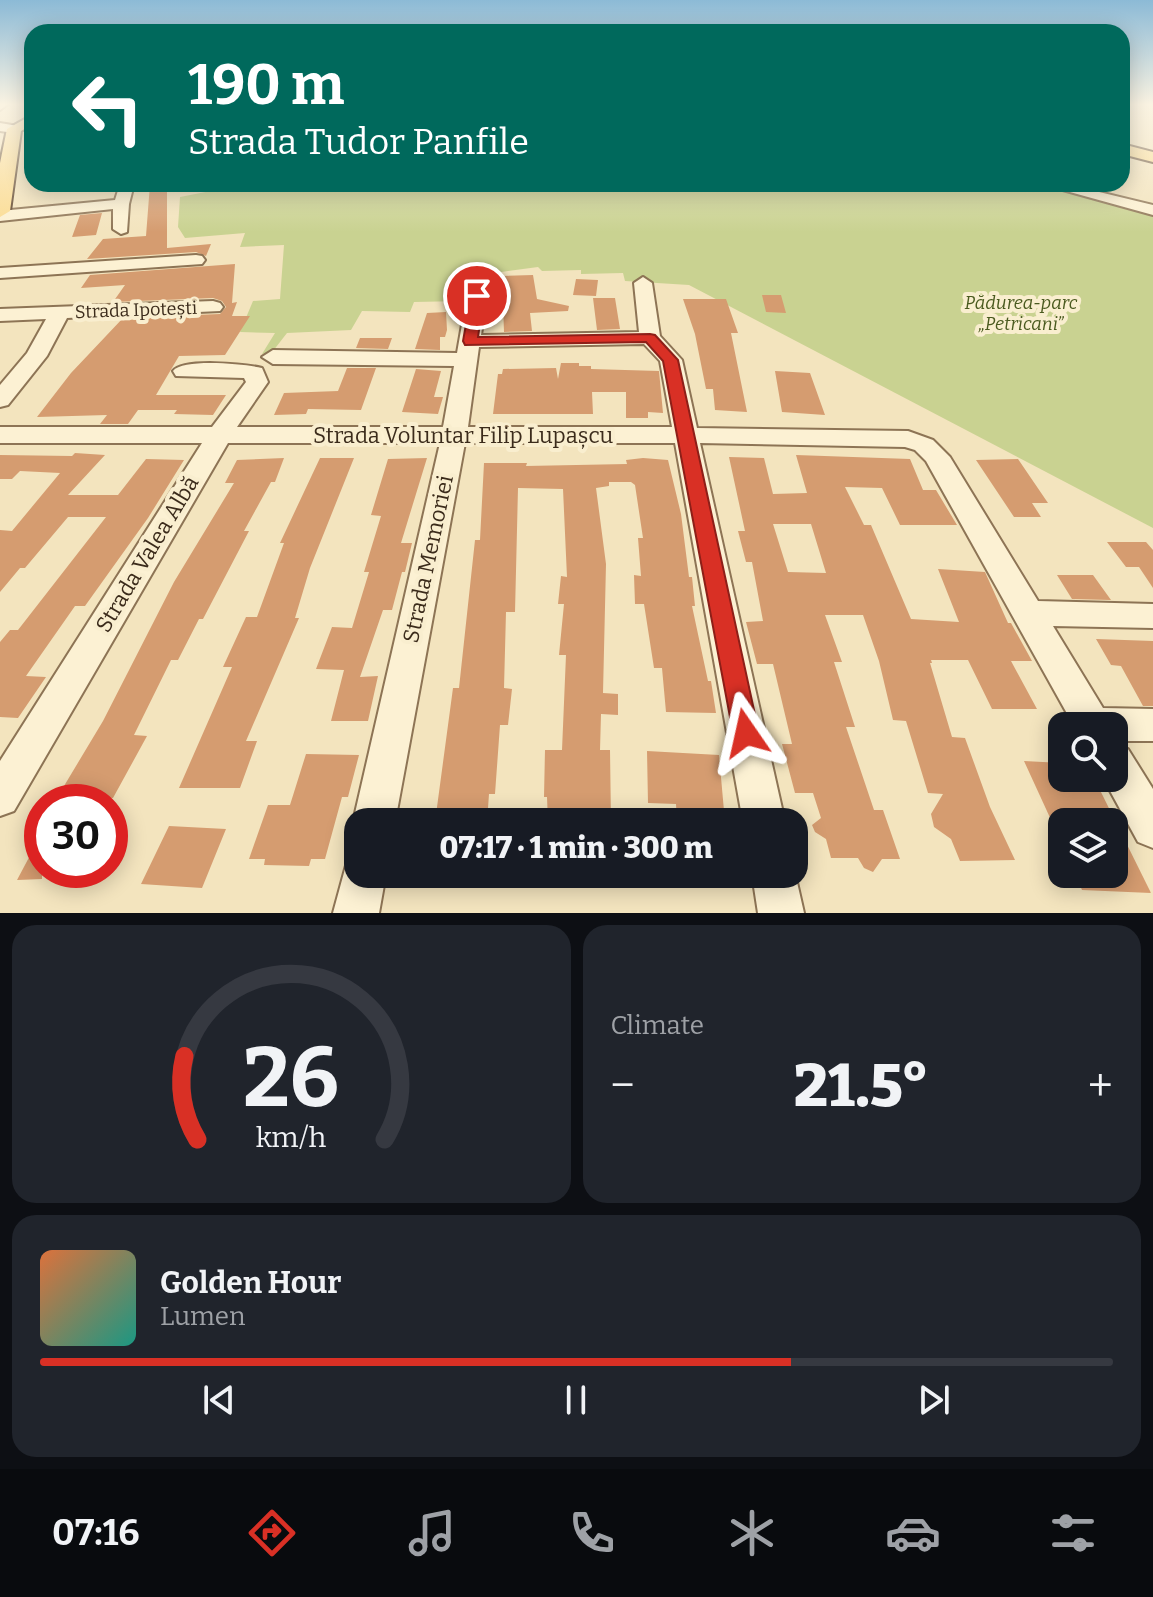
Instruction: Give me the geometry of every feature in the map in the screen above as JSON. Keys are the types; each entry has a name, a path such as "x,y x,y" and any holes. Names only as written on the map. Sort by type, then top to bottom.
{"main road":[{"path":"0,214 4,147"},
{"path":"1130,151 1153,157"}],"street":[{"path":"121,229 121,204 125,192"},
{"path":"1080,192 1153,210"},
{"path":"0,214 121,204"},
{"path":"0,273 196,260"},
{"path":"643,283 650,338 671,360 761,808"},
{"name":"Strada Memoriei","path":"377,808 454,435 477,296"},
{"name":"Strada Ipotești","path":"0,315 213,307"},
{"name":"Strada Ipotești","path":"0,400 36,356 60,313"},
{"path":"273,357 468,351 650,338"},
{"name":"Strada Valea Albă","path":"0,797 257,378 247,371 184,371"},
{"name":"Strada Voluntar Filip Lupașcu","path":"0,435 895,437 924,445 937,457 1030,613"},
{"path":"1030,613 1153,616"},
{"path":"1030,613 1086,712"},
{"path":"1128,725 1153,725"},
{"path":"1128,785 1153,828"},
{"path":"356,913 361,888"},
{"path":"777,888 781,913"}],"green space":[{"name":"Pădurea-parc „Petricani”","path":"206,192 1076,192 1153,211 1153,528 689,285 625,281 623,273 581,274 581,270 542,271 538,267 487,274 482,284 463,301 414,302 410,312 362,311 351,330 287,333 273,351 262,354 275,333 240,332 253,301 280,299 284,245 240,247 245,233 185,238 178,227 180,197"}],"building":[{"path":"149,192 167,192 167,248 211,244 206,256 196,252 87,259 103,239 146,236"},
{"path":"102,213 96,235 72,237 80,215"},
{"path":"235,264 232,303 237,302 232,316 250,316 225,355 179,356 156,395 226,395 213,415 174,414 177,410 138,410 128,424 100,424 107,415 37,417 71,373 123,318 220,314 226,307 222,301 213,298 113,302 125,285 81,288 90,275"},
{"path":"533,275 537,299 569,306 568,311 530,313 532,331 504,332 502,276"},
{"path":"576,279 598,280 596,296 573,295"},
{"path":"762,295 781,295 786,313 766,312"},
{"path":"593,298 615,298 620,329 597,330"},
{"path":"683,299 726,299 738,333 731,333 747,412 715,410 713,389 706,389 695,334"},
{"path":"446,312 447,330 445,337 440,337 440,350 415,349 427,313"},
{"path":"360,338 392,338 388,349 356,348"},
{"path":"561,363 579,363 579,366 591,366 591,369 659,371 663,413 648,412 648,418 626,418 626,392 592,392 593,414 493,414 498,374 502,374 503,369 556,368 558,379"},
{"path":"347,368 376,368 361,410 308,409 306,414 274,415 284,393 338,391"},
{"path":"416,369 441,371 434,397 443,397 438,414 402,412"},
{"path":"775,371 810,373 825,415 782,412"},
{"path":"75,453 105,455 68,495 118,495 146,459 184,460 148,518 85,606 75,606 26,676 46,677 18,718 0,717 0,642 10,630 18,630 106,517 68,517 25,568 20,568 0,592 0,530 12,531 60,473 20,471 12,479 0,479 0,455 72,456"},
{"path":"796,455 910,459 923,490 936,490 957,525 900,525 882,488 845,487 864,525 871,525 911,619 959,622 938,569 985,572 1008,623 1011,623 1032,661 1011,661 1037,709 992,709 968,660 931,660 930,663 952,737 965,738 990,807 1015,860 960,861 951,839 934,827 931,814 943,794 928,793 906,721 893,720 879,661 863,615 825,615 842,662 834,662 855,727 846,727 874,810 883,810 900,859 882,859 873,872 864,868 858,858 831,858 826,839 815,832 812,825 821,818 813,793 795,793 782,744 792,744 773,664 757,664 746,622 763,621 752,562 746,562 738,531 745,531 729,457 764,458 773,494 807,493","holes":["773,524 811,524 826,573 788,572"]},
{"path":"284,458 275,482 271,482 244,531 249,531 203,619 199,619 178,660 171,660 134,735 147,736 121,784 65,784 103,721 174,582 234,483 225,483 237,460"},
{"path":"320,458 354,458 310,568 295,618 299,618 246,741 257,741 240,788 179,788 232,667 223,667 246,617 257,617 284,543 280,543"},
{"path":"427,458 401,543 412,543 405,572 402,572 392,610 383,610 360,677 378,676 368,721 331,721 344,670 316,669 332,627 352,628 369,572 364,572 381,516 371,515 388,459"},
{"path":"1018,459 1048,503 1032,503 1041,517 1014,517 976,460"},
{"path":"626,460 668,460 681,514 689,577 692,577 695,606 692,606 716,713 666,712 662,668 654,668 644,604 635,604 634,575 641,576 638,538 643,538 635,485 631,482 609,482 609,486 596,488 606,564 603,693 618,694 618,715 601,714 600,750 610,750 611,808 547,808 547,797 544,797 545,750 562,750 566,655 559,655 564,604 558,604 561,576 567,577 563,489 518,488 515,612 506,612 504,688 512,689 508,725 500,725 495,794 489,794 488,808 437,808 453,688 459,688 475,540 480,540 484,463 527,463 526,466 627,464"},
{"path":"1107,542 1146,542 1153,550 1153,588 1139,567 1126,567"},
{"path":"1057,575 1093,575 1111,600 1072,599"},
{"path":"1096,639 1153,641 1153,706 1143,706 1121,666 1111,665"},
{"path":"647,751 719,755 724,808 676,808 676,804 648,803"},
{"path":"306,754 359,755 348,797 342,797 325,859 311,859 309,866 264,865 265,859 249,859 268,805 290,805"},
{"path":"1024,761 1048,762 1048,792 1101,792 1109,808 1048,808 1048,813"},
{"path":"169,826 226,829 202,888 141,884"},
{"path":"1128,847 1151,893 1082,890 1128,888"},
{"path":"24,867 24,880 17,880"}],"route":[{"path":"477,296 470,341 650,338 671,360 746,733"}]}
